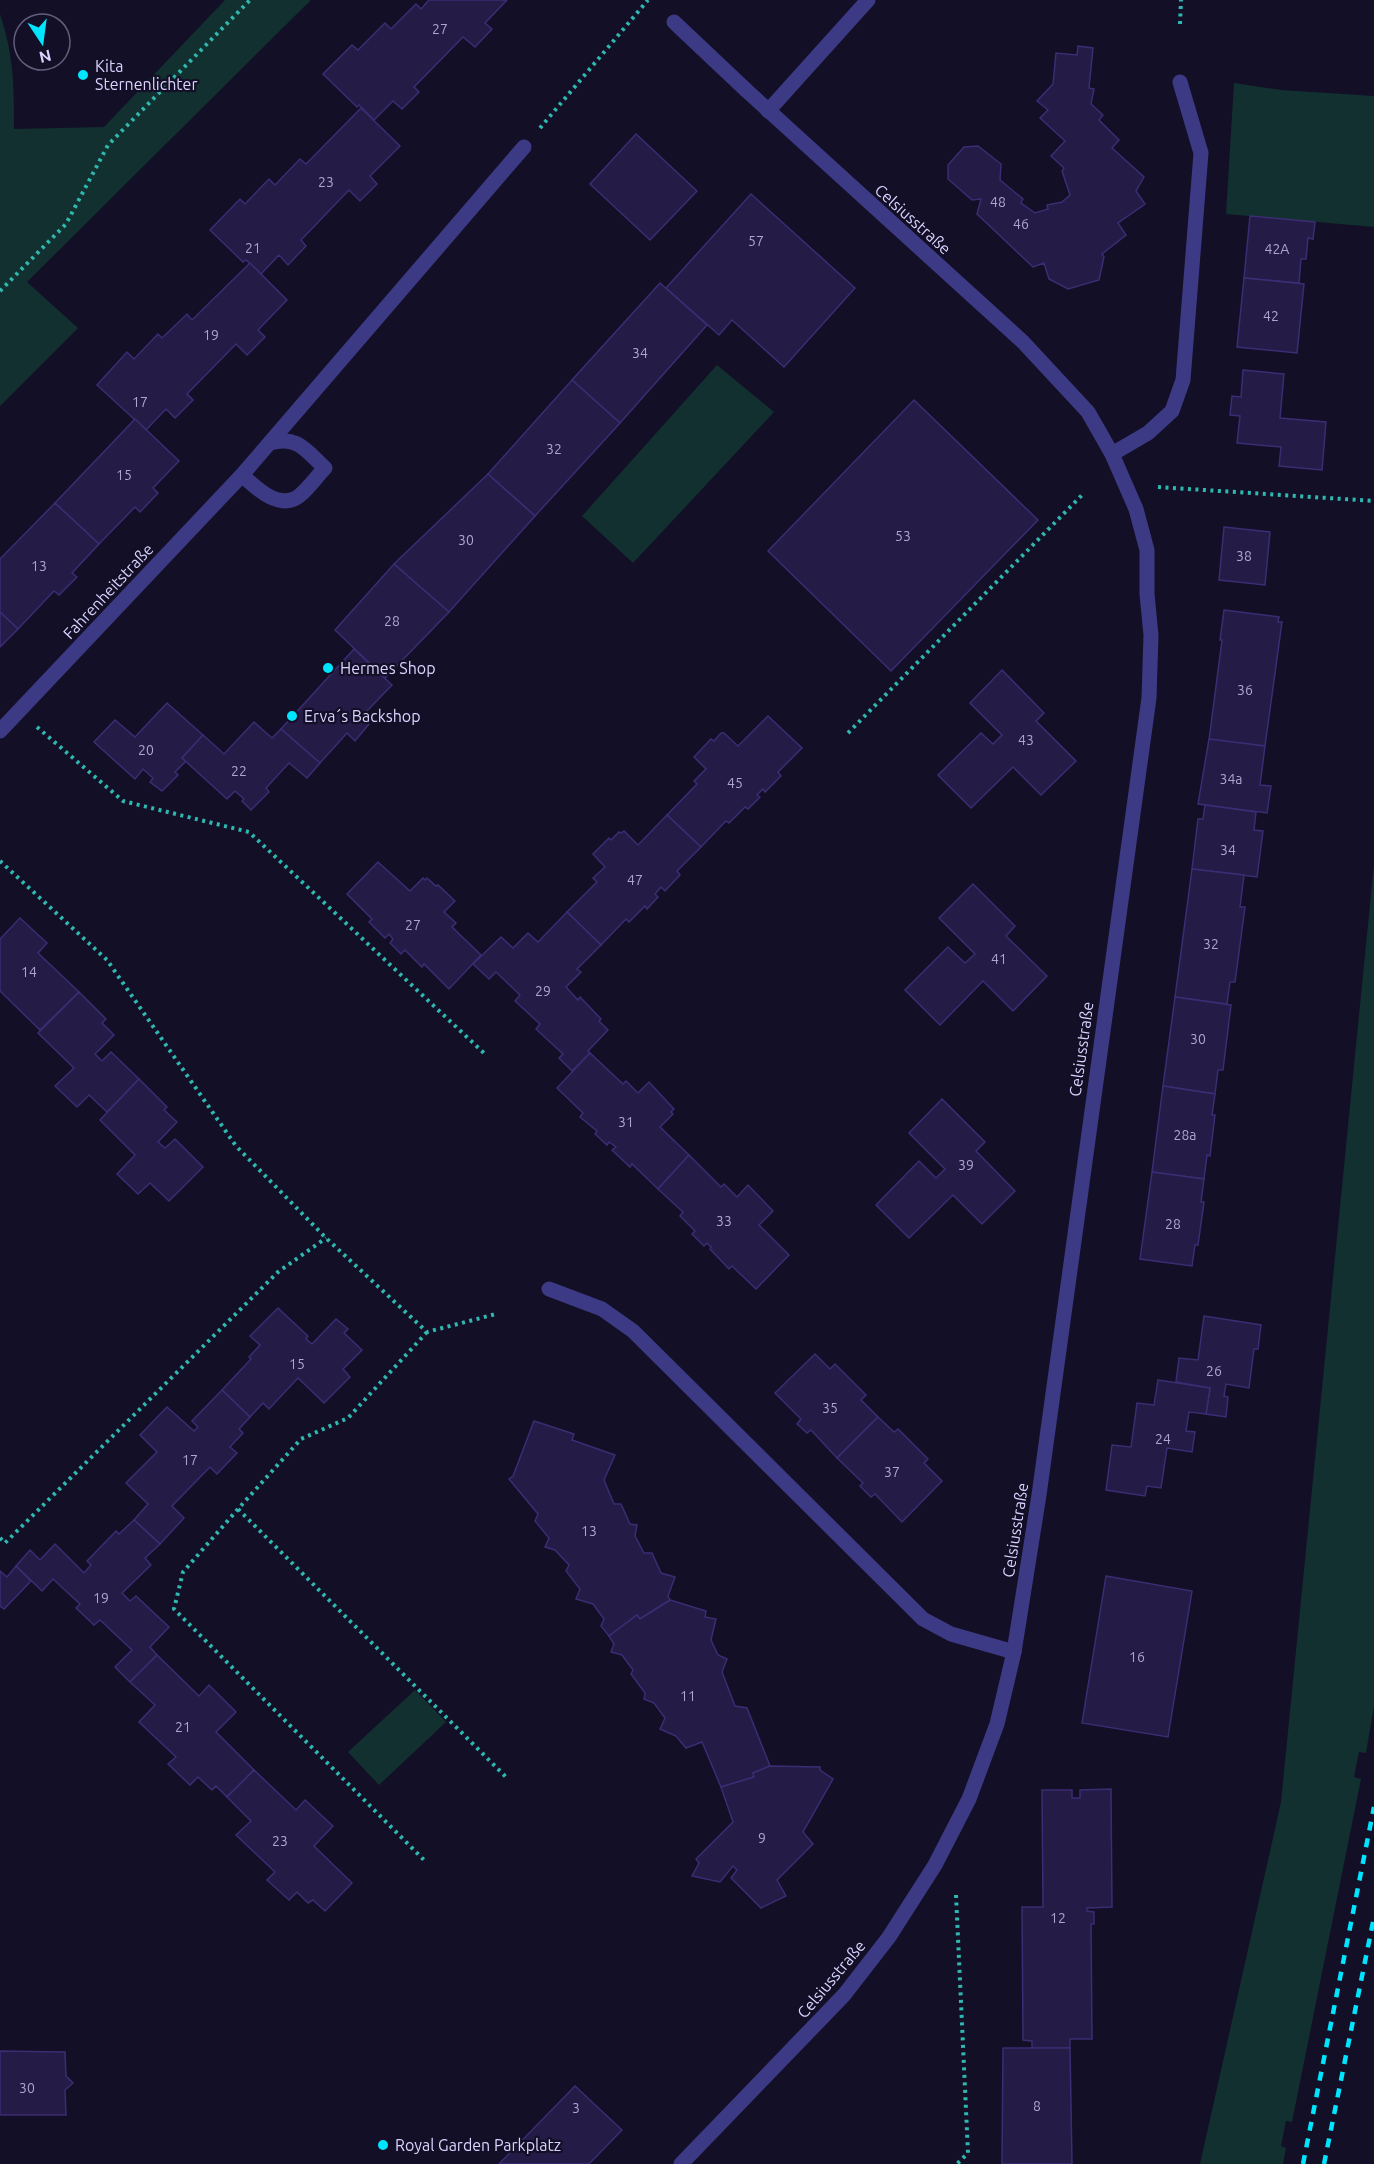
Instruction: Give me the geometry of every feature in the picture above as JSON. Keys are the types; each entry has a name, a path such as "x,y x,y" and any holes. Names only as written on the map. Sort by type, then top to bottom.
{"street":[{"path":"768,111 868,0"},
{"name":"Celsiusstraße","path":"674,22 768,111 1023,342 1088,412 1112,454 1136,509 1147,550 1147,594 1151,635 1149,698 1039,1495 1014,1652 997,1724 969,1799 935,1865 889,1937 844,1995 681,2164"},
{"path":"1112,454 1148,433 1172,411 1183,380 1201,153 1180,82"},
{"name":"Fahrenheitstraße","path":"0,731 242,475 524,147"},
{"path":"242,475 264,494 275,500 286,500 298,497 325,468 297,442 289,440 270,443"},
{"path":"549,1289 602,1309 633,1331 923,1619 951,1634 1014,1652"}],"path":[{"path":"0,291 66,224 108,146 250,0"},
{"path":"524,147 648,0"},
{"path":"1180,24 1181,0"},
{"path":"1158,488 1374,501"},
{"path":"848,733 1083,494"},
{"path":"33,724 123,801 249,832 486,1055"},
{"path":"0,861 107,960 236,1146 326,1238 427,1332"},
{"path":"0,1538 5,1543 279,1272 326,1238"},
{"path":"425,1861 174,1609 183,1572 301,1438 348,1418 427,1332 496,1314"},
{"path":"237,1509 507,1778"},
{"path":"956,1895 968,2153 957,2164"}],"green space":[{"path":"225,0 311,0 27,282 78,328 0,406 0,14 12,71 14,129 104,127"},
{"path":"1234,83 1281,90 1374,96 1374,227 1226,214"},
{"path":"717,365 774,412 633,563 582,516"},
{"path":"1374,864 1374,1706 1366,1753 1359,1752 1354,1777 1361,1779 1292,2122 1286,2121 1281,2146 1286,2148 1283,2164 1200,2164 1281,1802"},
{"path":"415,1690 446,1722 379,1785 348,1752"}],"building":[{"path":"429,0 507,0 485,23 492,29 475,47 463,37 414,87 419,92 402,109 393,101 374,120 323,74 352,45 358,50 385,23 391,29 416,4 421,9"},
{"path":"1078,46 1093,48 1089,88 1094,89 1091,104 1103,115 1099,120 1119,140 1112,148 1144,177 1136,191 1145,204 1118,223 1126,235 1102,254 1104,257 1099,280 1068,289 1049,279 1044,263 1033,267 977,214 981,199 972,200 948,179 948,165 964,147 978,146 1001,164 1000,180 1023,199 1021,203 1035,213 1048,209 1047,205 1062,202 1070,195 1062,171 1064,168 1051,156 1065,141 1040,118 1048,110 1037,101 1053,84 1056,53 1077,55"},
{"path":"361,108 400,146 370,176 377,184 360,201 349,190 301,240 306,246 288,265 279,255 261,274 246,260 243,262 210,230 240,199 245,204 269,179 275,185 300,159 306,164"},
{"path":"636,134 697,191 650,240 590,184"},
{"path":"751,194 855,288 784,367 732,320 719,335 666,288"},
{"path":"1250,216 1315,222 1313,239 1308,238 1306,259 1301,259 1299,283 1244,278"},
{"path":"250,263 287,300 258,330 265,337 247,355 236,344 187,394 193,400 175,418 166,409 146,430 97,385 127,352 134,359 158,334 162,338 187,314 192,320"},
{"path":"1244,278 1304,284 1297,353 1237,347"},
{"path":"660,283 707,325 620,423 572,380"},
{"path":"1243,370 1284,374 1280,418 1326,422 1322,470 1279,466 1281,447 1237,443 1240,416 1230,415 1232,396 1241,397"},
{"path":"572,380 620,423 535,516 488,474"},
{"path":"914,400 1038,520 891,671 768,551"},
{"path":"135,419 179,461 153,488 158,493 140,512 135,507 99,544 55,503"},
{"path":"488,474 535,516 449,612 394,564"},
{"path":"55,503 99,544 72,573 77,577 59,595 54,591 18,629 0,612 0,559"},
{"path":"1224,527 1270,532 1265,585 1219,580"},
{"path":"394,564 449,612 385,678 335,630"},
{"path":"1224,610 1279,617 1278,622 1282,622 1265,746 1209,740"},
{"path":"0,612 18,629 0,647"},
{"path":"354,649 392,685 362,716 369,724 355,741 347,733 320,763 281,729"},
{"path":"1002,670 1044,713 1036,721 1076,761 1041,795 1013,767 971,808 938,775 981,733 993,744 1002,735 970,703"},
{"path":"167,703 203,735 182,758 186,761 175,772 178,775 162,791 150,782 153,778 143,769 135,779 94,742 115,720 135,737"},
{"path":"768,716 802,748 778,772 781,776 765,792 763,789 757,795 760,797 748,809 745,807 729,823 726,821 701,847 667,815 697,784 694,781 706,769 694,757 711,739 714,741 721,733 724,733 738,746"},
{"path":"254,722 272,738 281,729 320,763 307,778 289,763 266,788 269,792 251,810 235,791 227,799 182,758 203,735 224,754"},
{"path":"1209,739 1265,746 1260,785 1271,786 1267,813 1198,804"},
{"path":"1205,805 1256,812 1254,830 1263,831 1257,877 1192,869 1198,819 1203,819"},
{"path":"667,815 701,847 677,871 680,875 665,891 661,887 655,894 658,897 647,909 645,906 629,922 626,919 601,945 567,912 597,882 593,878 605,867 593,854 609,838 611,840 619,832 624,831 638,845"},
{"path":"378,862 410,891 423,878 425,880 427,878 455,901 444,912 456,923 452,927 481,955 449,989 424,964 422,967 405,950 401,954 390,943 393,939 389,934 385,938 369,922 372,919 347,894"},
{"path":"1192,869 1244,875 1240,907 1245,907 1235,982 1230,982 1227,1004 1175,997"},
{"path":"973,884 1015,926 1006,936 1047,976 1013,1011 983,981 940,1025 905,990 948,947 965,963 975,954 939,918"},
{"path":"567,912 601,945 577,969 581,972 566,987 578,1000 580,997 608,1030 572,1071 559,1058 563,1054 536,1029 540,1024 515,1001 520,995 496,972 489,979 473,964 501,937 513,948 528,933 538,942"},
{"path":"20,918 47,943 38,953 79,992 40,1030 0,991 0,939"},
{"path":"79,992 106,1019 102,1023 114,1035 95,1054 102,1061 111,1052 139,1079 107,1112 89,1095 77,1107 55,1086 74,1068 38,1033"},
{"path":"1175,997 1231,1005 1223,1070 1218,1070 1215,1094 1163,1086"},
{"path":"590,1053 623,1084 626,1081 638,1093 649,1082 674,1109 671,1112 673,1114 660,1127 689,1155 658,1189 632,1164 630,1167 612,1150 616,1147 609,1142 607,1145 595,1134 597,1131 580,1117 583,1113 557,1088"},
{"path":"139,1079 167,1107 164,1110 177,1122 158,1142 165,1148 175,1139 203,1167 169,1201 150,1183 138,1194 117,1174 135,1155 100,1120"},
{"path":"1163,1086 1215,1094 1210,1156 1207,1155 1204,1179 1152,1172"},
{"path":"942,1099 985,1142 976,1151 1015,1191 982,1224 953,1195 909,1238 876,1205 919,1161 936,1178 945,1169 909,1133"},
{"path":"689,1155 721,1187 724,1184 737,1197 748,1185 773,1211 759,1225 789,1255 756,1289 732,1266 729,1269 707,1243 704,1246 692,1234 695,1231 680,1216 683,1212 658,1189"},
{"path":"1152,1172 1204,1179 1201,1202 1204,1202 1198,1245 1195,1245 1192,1266 1140,1259"},
{"path":"278,1308 308,1336 306,1339 312,1344 336,1319 348,1329 344,1333 362,1350 343,1369 350,1377 324,1403 298,1378 269,1409 263,1403 250,1417 222,1390 251,1359 249,1357 260,1345 250,1336"},
{"path":"1204,1316 1261,1325 1258,1349 1254,1349 1249,1388 1226,1384 1224,1396 1228,1397 1226,1417 1206,1414 1210,1388 1176,1382 1179,1358 1198,1360"},
{"path":"815,1354 830,1369 835,1364 866,1395 861,1400 878,1417 837,1458 811,1430 807,1433 797,1424 801,1419 775,1393"},
{"path":"1158,1380 1210,1388 1206,1414 1189,1412 1186,1431 1195,1432 1192,1452 1167,1448 1161,1488 1147,1486 1145,1496 1106,1490 1112,1445 1131,1447 1137,1403 1154,1405"},
{"path":"222,1390 250,1417 239,1429 243,1433 230,1447 237,1453 217,1474 210,1467 172,1506 184,1518 160,1544 134,1520 148,1504 126,1483 157,1452 140,1435 167,1407 194,1431 198,1427 192,1421"},
{"path":"878,1417 894,1432 898,1429 928,1459 924,1463 942,1481 902,1522 875,1494 871,1497 860,1486 863,1483 837,1458"},
{"path":"534,1421 574,1434 572,1440 615,1455 604,1480 614,1504 621,1504 630,1524 637,1525 635,1536 644,1553 652,1553 661,1573 675,1577 668,1596 670,1600 640,1619 637,1615 609,1636 601,1626 604,1619 593,1604 576,1599 580,1589 566,1571 569,1565 555,1550 545,1547 549,1538 535,1521 538,1514 509,1479 513,1476"},
{"path":"134,1520 160,1544 145,1558 151,1565 122,1593 130,1601 136,1596 169,1627 150,1647 157,1655 130,1682 115,1667 132,1650 100,1620 94,1625 76,1608 80,1604 53,1579 42,1591 16,1566 30,1550 40,1560 55,1544 84,1573 91,1565 87,1561 116,1531 119,1534"},
{"path":"16,1566 31,1581 4,1609 0,1606 0,1571 7,1577"},
{"path":"1106,1576 1192,1591 1168,1737 1082,1723"},
{"path":"670,1600 706,1611 705,1617 716,1619 711,1640 718,1655 727,1659 722,1672 735,1706 747,1708 770,1766 753,1773 754,1777 721,1787 702,1742 686,1748 676,1736 660,1729 665,1718 654,1703 644,1699 645,1693 631,1674 633,1670 622,1655 611,1652 614,1644 609,1636 637,1615 640,1619"},
{"path":"157,1655 199,1696 209,1685 236,1712 216,1732 254,1770 227,1797 216,1786 212,1790 198,1777 190,1785 168,1764 176,1757 139,1722 155,1705 130,1682"},
{"path":"770,1766 820,1767 820,1770 833,1779 803,1832 813,1844 777,1880 786,1896 761,1908 731,1878 737,1870 733,1866 720,1882 692,1876 699,1863 696,1859 733,1822 721,1787 754,1777 753,1773"},
{"path":"254,1770 296,1810 305,1800 333,1826 314,1846 352,1883 325,1911 313,1900 308,1903 297,1892 289,1900 267,1880 275,1872 236,1835 251,1821 227,1797"},
{"path":"1111,1789 1112,1907 1087,1908 1087,1911 1094,1912 1094,1924 1091,1924 1092,2039 1070,2039 1070,2048 1032,2048 1032,2041 1023,2040 1022,1907 1043,1907 1042,1790 1072,1790 1072,1798 1080,1798 1080,1790"},
{"path":"1003,2048 1070,2048 1072,2164 1002,2164"},
{"path":"0,2051 65,2052 66,2076 73,2083 65,2090 66,2115 0,2115"},
{"path":"575,2086 622,2130 589,2164 499,2164"}],"railway":[{"path":"1303,2164 1374,1807"},
{"path":"1324,2164 1374,1917"}],"place":[{"name":"Kita Sternenlichter","path":"83,75"},
{"name":"Hermes Shop","path":"328,668"},
{"name":"Erva´s Backshop","path":"292,716"},
{"name":"Royal Garden Parkplatz","path":"383,2145"}]}
